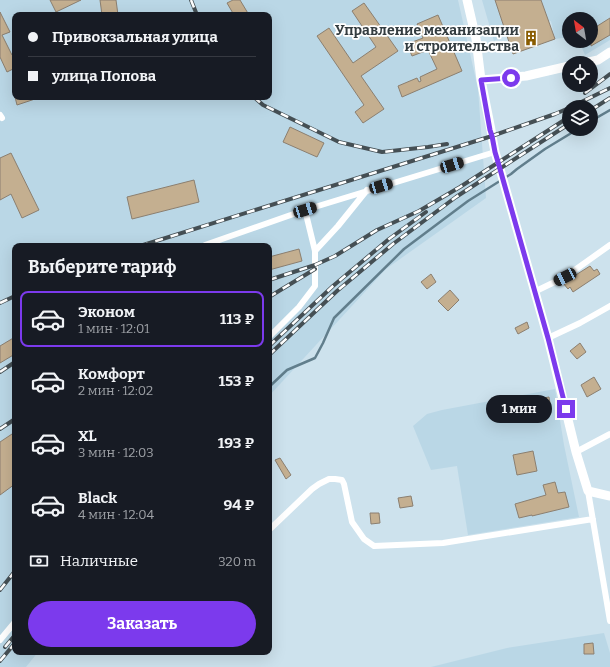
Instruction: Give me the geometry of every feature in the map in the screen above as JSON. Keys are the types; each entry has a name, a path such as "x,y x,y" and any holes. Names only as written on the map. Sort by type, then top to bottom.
{"street":[{"path":"467,0 476,39 481,80 495,152 548,338 576,452 588,491 610,620"},
{"path":"598,60 610,52"},
{"path":"481,80 526,76 562,68"},
{"path":"211,243 367,190 495,152"},
{"path":"315,251 338,226 367,190"},
{"path":"272,334 299,307 315,286 315,251 305,210"},
{"path":"534,292 565,277 610,246"},
{"path":"548,338 580,323 610,306"},
{"path":"576,452 610,434"},
{"path":"272,527 312,489 324,481 335,478 342,480 344,484 352,522 364,539 374,546 443,543 593,519"},
{"path":"588,491 610,496"},
{"path":"0,640 12,626"}],"shaded area":[{"path":"0,0 458,0 478,89 486,198 386,269 272,393 272,243 12,243 12,655 36,655 26,667 0,667"},
{"path":"482,0 610,0 610,40 598,47 598,12 562,12 562,38 555,39 551,21 507,34 494,41"},
{"path":"582,48 597,48 585,55"},
{"path":"555,389 564,445 579,517 468,535 457,466 431,470 413,426 427,414 442,410"},
{"path":"604,633 610,653 610,667 431,667 507,648"}],"building":[{"path":"50,0 81,0 56,12"},
{"path":"100,0 116,0 118,12 102,12"},
{"path":"233,0 240,0 247,12 232,12 227,3"},
{"path":"495,0 541,0 555,39 513,54"},
{"path":"364,3 398,51 361,76 384,109 363,123 355,112 364,105 317,36 329,28 353,63 376,47 352,11"},
{"path":"0,12 10,32 2,35 12,55 12,70 7,72 0,57"},
{"path":"438,15 462,71 402,97 398,86 417,78 419,82 421,81 420,77 437,69 428,50 412,56 407,44 423,38 417,24"},
{"path":"610,18 610,35 598,42 598,26"},
{"path":"16,100 32,100 17,105"},
{"path":"290,127 324,143 317,157 283,142"},
{"path":"11,153 39,210 22,218 11,194 0,200 0,158"},
{"path":"194,180 199,202 132,219 127,197"},
{"path":"299,249 302,261 272,269 272,256"},
{"path":"590,266 594,271 597,269 600,274 573,292 570,287 568,289 563,283"},
{"path":"431,274 436,282 427,289 421,282"},
{"path":"450,290 459,300 448,311 438,301"},
{"path":"527,322 529,328 518,334 515,328"},
{"path":"12,339 12,356 0,363 0,346"},
{"path":"580,343 586,352 577,359 570,351"},
{"path":"594,377 601,389 587,397 581,385"},
{"path":"549,397 551,409 528,413 526,401"},
{"path":"12,434 12,486 0,495 0,442"},
{"path":"533,451 537,471 517,475 513,455"},
{"path":"280,458 291,475 286,479 275,460"},
{"path":"555,482 558,493 565,492 569,507 519,518 515,504 546,495 543,485"},
{"path":"411,496 413,506 400,508 398,498"},
{"path":"370,513 379,513 380,523 371,524"},
{"path":"593,643 594,654 584,654 584,644"}],"waterway":[{"path":"598,117 610,110"},
{"path":"272,384 287,370 315,358 334,318 404,249 468,201 566,136"}],"railway":[{"path":"191,0 196,12"},
{"path":"585,93 610,74"},
{"path":"585,100 610,88"},
{"path":"598,106 610,98"},
{"path":"257,100 263,105 339,142 382,152 447,144"},
{"path":"150,243 492,136 562,111"},
{"path":"272,279 315,265 335,256 377,230 419,211 460,187 562,121"},
{"path":"272,352 337,291 393,244 456,197 562,129"},
{"path":"272,343 333,286 389,239 426,212"},
{"path":"272,295 315,269"},
{"path":"0,303 12,297"},
{"path":"0,372 12,364"},
{"path":"0,429 12,421"},
{"path":"0,590 12,575"},
{"path":"5,647 12,639"},
{"path":"0,661 12,647"}],"place":[{"name":"Управление механизации и строительства","path":"531,38"}],"route":[{"path":"511,78 481,80 495,152 548,338 566,409"}]}
